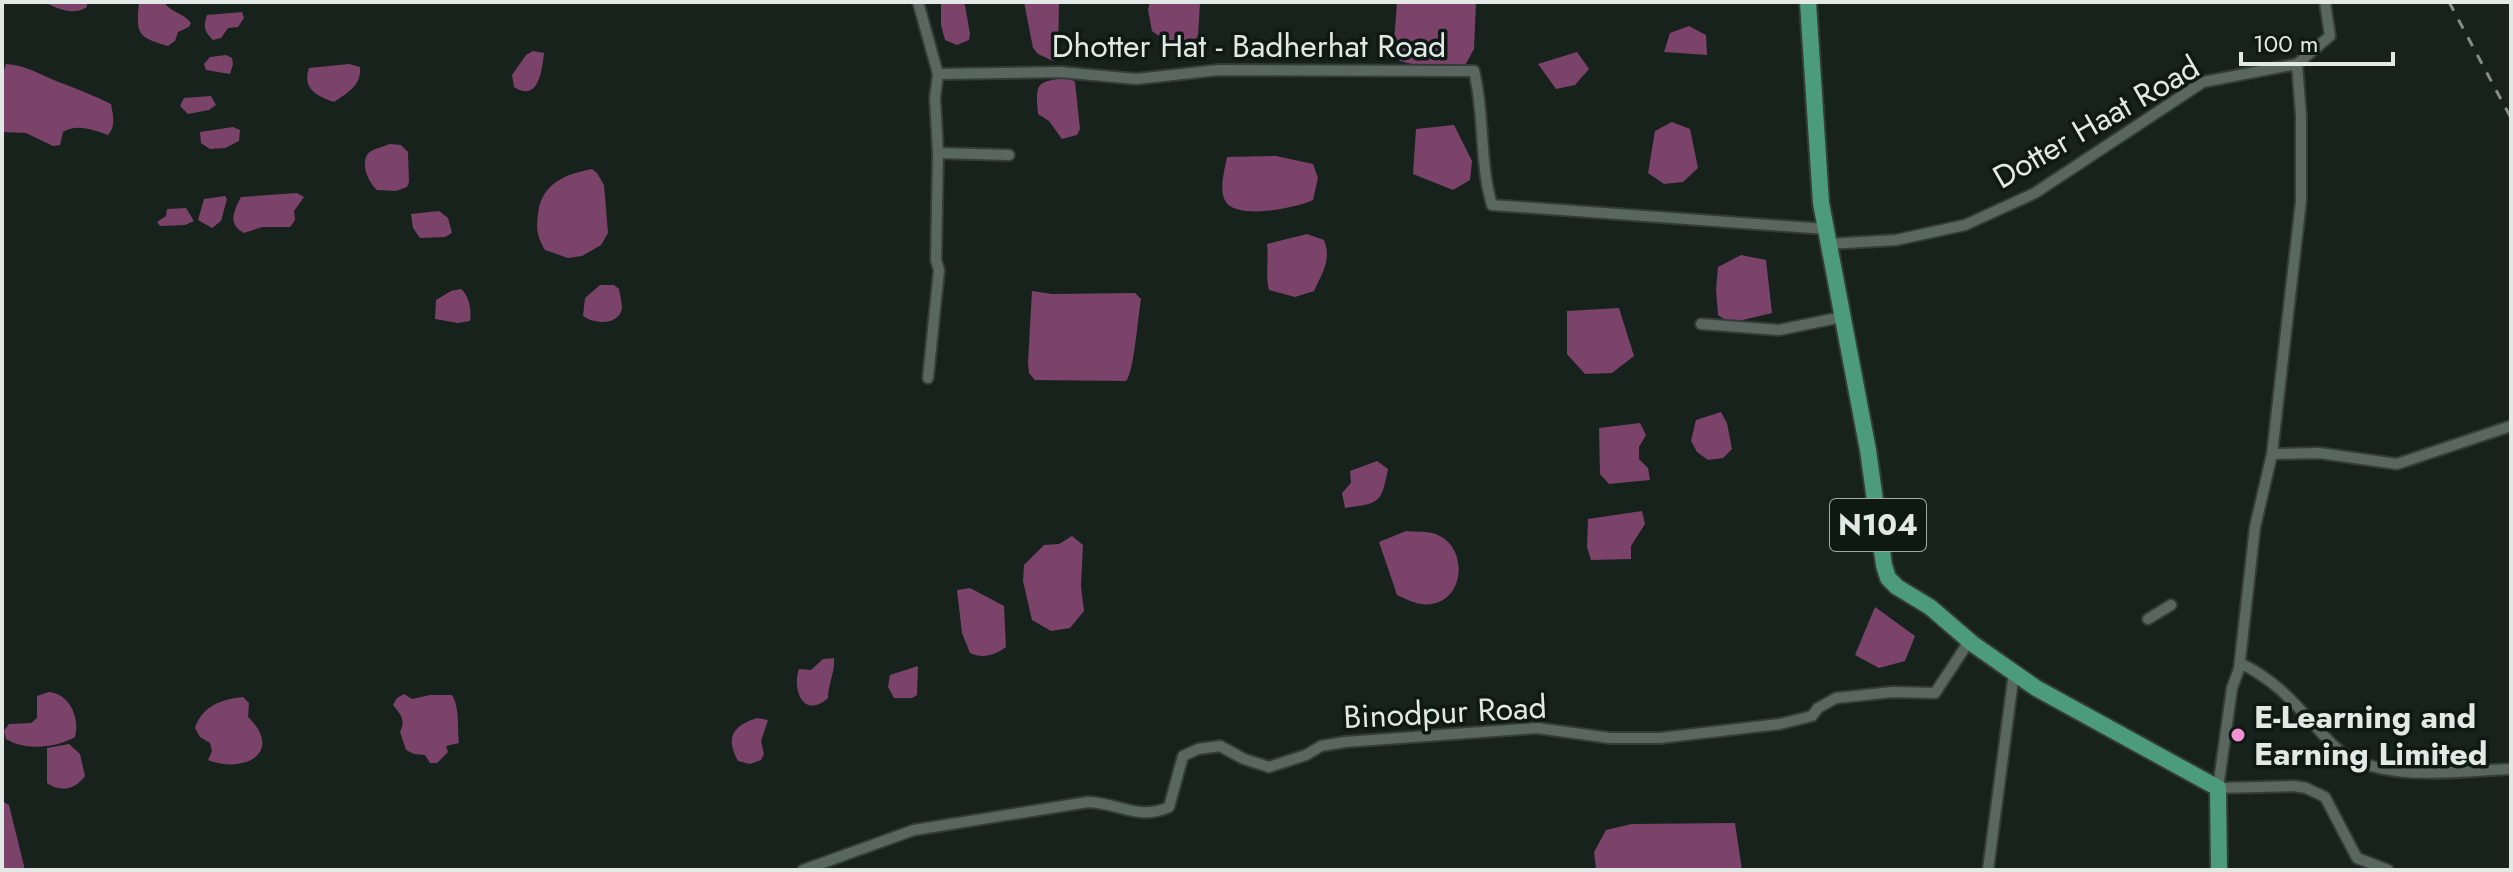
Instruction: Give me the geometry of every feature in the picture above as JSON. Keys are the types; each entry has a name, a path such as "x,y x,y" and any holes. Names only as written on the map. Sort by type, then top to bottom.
{"highway":[{"name":"N104","path":"1808,2 1821,203 1868,450 1888,578 2014,672 2111,732 2218,788"},
{"path":"2218,788 2219,870"}],"street":[{"path":"918,2 938,74 935,98 938,153 936,260 939,270 928,378"},
{"path":"2325,2 2330,36 2297,64 2301,116 2301,201 2272,454 2255,527 2239,666 2232,688 2218,788 2294,786 2316,792 2325,797 2357,858 2388,870"},
{"name":"Dotter Haat Road","path":"1827,237 1896,240 1965,225 2035,193 2203,82 2297,64"},
{"name":"Dhotter Hat - Badherhat Road","path":"938,74 1060,72 1136,79 1219,70 1474,71 1486,186 1492,205 1827,237"},
{"path":"938,153 1009,155"},
{"path":"1701,324 1779,330 1842,317"},
{"path":"2272,454 2319,453 2397,464 2511,426"},
{"path":"2148,619 2171,605"},
{"name":"Binodpur Road","path":"803,870 930,827 1088,802 1103,802 1141,814 1159,812 1169,807 1183,756 1198,749 1220,746 1244,759 1269,767 1306,755 1321,746 1345,742 1537,728 1610,738 1660,738 1780,724 1812,716 1818,708 1836,698 1893,692 1935,693 1970,640"},
{"path":"2239,666 2265,675 2342,753 2377,770 2440,772 2511,769"},
{"path":"1988,870 2014,672"}],"shaded area":[{"path":"45,2 87,2 87,7 71,11"},
{"path":"139,2 164,2 191,23 178,32 175,41 168,46 150,40 139,28"},
{"path":"941,2 962,2 965,5 969,40 957,45 945,40 941,25"},
{"path":"1024,2 1059,2 1058,56 1053,61 1033,48"},
{"path":"1150,2 1200,2 1198,37 1187,42 1175,42 1152,31 1148,10"},
{"path":"1397,2 1476,2 1474,49 1464,67 1443,72 1400,61 1394,42"},
{"path":"242,12 244,18 238,27 228,28 221,38 213,40 206,31 207,15"},
{"path":"1689,26 1706,35 1707,55 1664,52 1670,33"},
{"path":"533,51 544,53 540,76 534,88 522,91 514,87 512,75 526,55"},
{"path":"1577,52 1589,69 1575,85 1556,89 1538,64"},
{"path":"226,55 232,58 230,74 206,70 204,64 210,57"},
{"path":"6,64 32,70 111,104 111,132 108,135 86,128 68,129 63,132 60,145 53,146 26,133 2,132 2,76"},
{"path":"349,64 360,67 359,79 353,88 334,102 312,91 307,75 309,68"},
{"path":"1069,78 1075,82 1080,129 1077,135 1062,139 1049,121 1038,114 1037,95 1044,82"},
{"path":"211,96 216,105 209,110 188,114 180,106 184,98"},
{"path":"1672,122 1690,129 1698,168 1683,182 1664,184 1648,173 1655,131"},
{"path":"1454,125 1472,161 1470,180 1453,190 1413,174 1416,129"},
{"path":"233,127 240,130 239,141 225,148 210,149 201,143 200,132"},
{"path":"390,144 401,145 408,152 409,182 407,187 396,191 377,190 367,174 365,159 371,151"},
{"path":"1276,156 1313,164 1318,178 1313,200 1281,209 1254,211 1232,207 1226,202 1222,186 1227,157"},
{"path":"592,169 604,185 608,233 601,245 582,256 568,258 545,250 537,224 544,195 556,182"},
{"path":"297,193 304,197 294,211 295,220 290,227 262,227 244,233 235,226 234,212 241,197"},
{"path":"225,196 227,199 221,221 212,228 198,220 204,199"},
{"path":"186,208 194,221 185,225 160,226 157,222 166,216 167,209"},
{"path":"439,211 448,218 452,233 445,237 420,238 413,228 411,214"},
{"path":"1307,234 1324,240 1327,254 1314,291 1295,297 1269,290 1267,244"},
{"path":"1741,255 1766,260 1772,313 1730,323 1718,315 1718,267"},
{"path":"600,285 614,285 619,289 622,308 611,321 593,321 583,316 585,298"},
{"path":"461,289 469,304 470,321 458,323 435,319 436,300"},
{"path":"1032,291 1052,294 1135,293 1141,299 1126,381 1035,380 1029,373 1028,363"},
{"path":"1619,308 1634,356 1612,373 1585,374 1567,354 1567,311"},
{"path":"1721,412 1727,423 1732,449 1723,458 1708,460 1697,452 1691,441 1696,420"},
{"path":"1640,423 1646,435 1639,447 1639,459 1648,468 1650,480 1609,484 1600,474 1599,428"},
{"path":"1377,461 1388,469 1381,495 1372,503 1345,508 1342,493 1351,483 1350,471"},
{"path":"1642,511 1645,524 1631,546 1631,559 1591,560 1587,547 1588,519"},
{"path":"1406,531 1432,533 1445,539 1458,561 1455,587 1447,597 1436,603 1421,604 1397,595 1379,542"},
{"path":"1072,536 1083,545 1081,586 1084,611 1070,628 1051,631 1032,620 1023,581 1024,565 1044,545 1059,544"},
{"path":"970,588 1004,606 1006,647 993,654 980,656 970,653 962,633 957,590"},
{"path":"1875,607 1915,636 1905,661 1879,668 1855,655"},
{"path":"834,658 828,698 812,706 806,704 797,685 799,669 811,670 823,659"},
{"path":"918,666 917,695 894,698 888,687 890,675"},
{"path":"49,692 63,697 72,708 76,722 75,737 40,747 6,739 4,731 9,724 31,723 37,718 37,696"},
{"path":"404,694 412,699 452,695 455,700 459,743 446,746 448,752 437,763 430,763 425,755 406,750 400,732 402,718 393,705"},
{"path":"243,697 249,703 248,717 262,741 261,750 246,762 221,764 208,760 212,751 210,743 200,737 195,728 198,720 214,705"},
{"path":"757,718 768,720 761,741 764,754 761,760 750,764 738,761 732,745 734,734 742,725"},
{"path":"69,744 80,754 85,776 73,787 63,789 47,783 47,748"},
{"path":"2,801 9,805 25,870 2,870"},
{"path":"1735,823 1742,870 1596,870 1594,852 1606,830 1632,824"}],"railway":[{"path":"2449,2 2511,118"}],"place":[{"name":"E-Learning and Earning Limited","path":"2238,735"}]}
